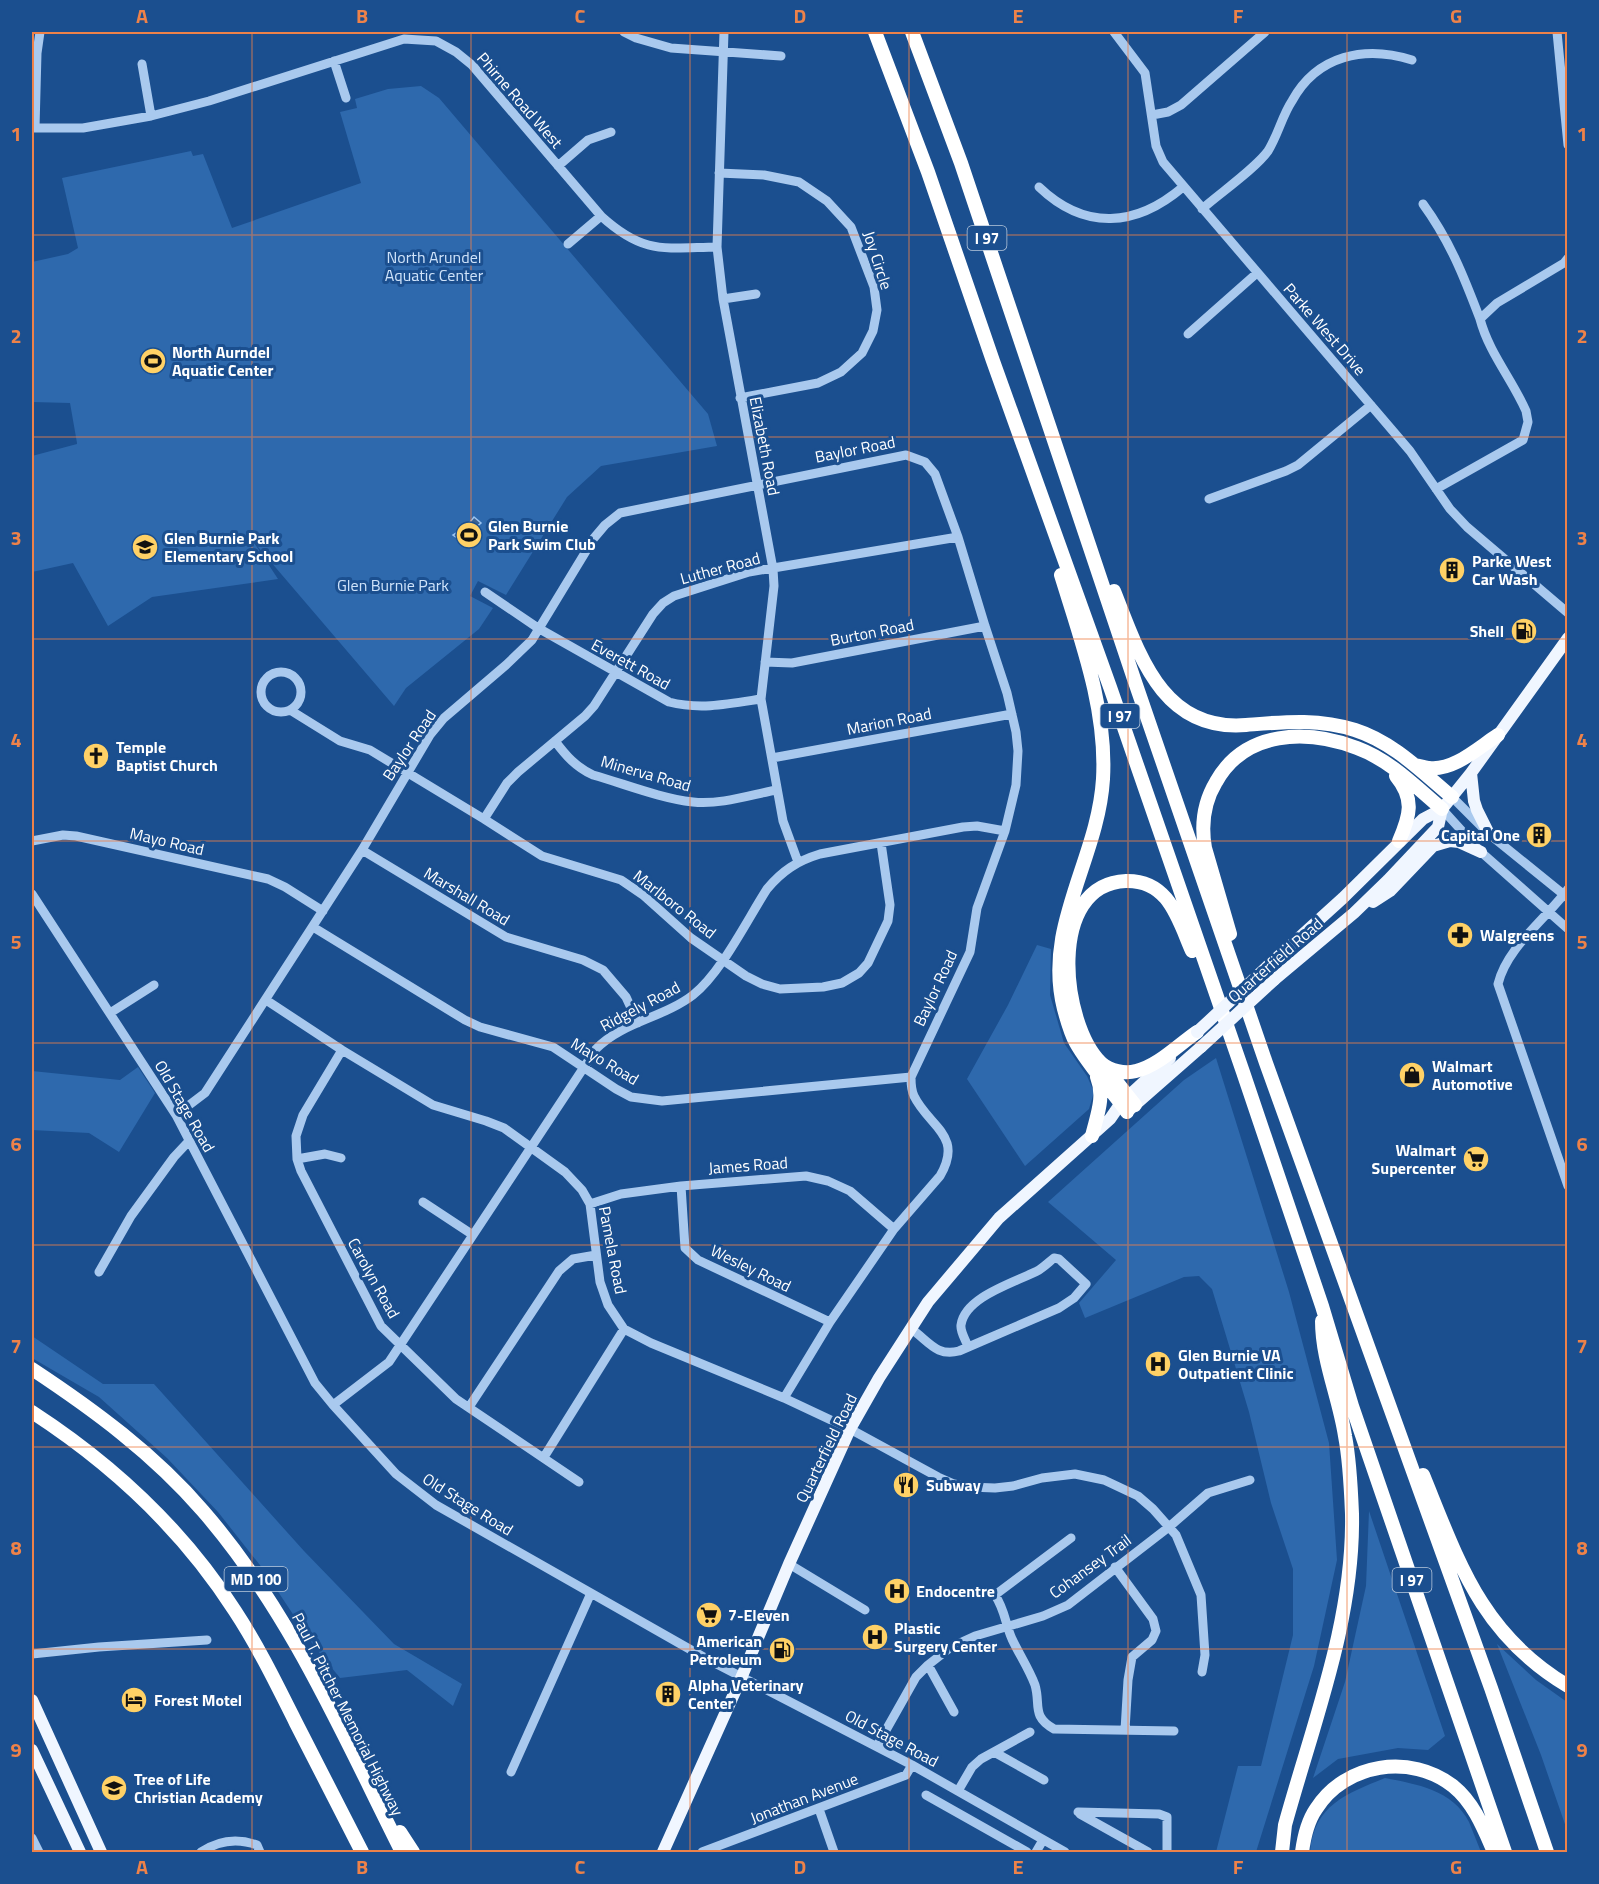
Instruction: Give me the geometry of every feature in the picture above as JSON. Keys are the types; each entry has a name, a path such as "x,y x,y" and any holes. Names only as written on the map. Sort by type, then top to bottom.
{"highway":[{"name":"I 97","path":"875,32 928,172 1110,687 1322,1306 1352,1406 1506,1852"},
{"name":"I 97","path":"912,32 961,163 1134,680 1266,1063 1487,1677 1547,1852"},
{"path":"993,361 1083,646 1101,732 1103,754 1100,803 1089,850 1066,918 1058,959 1059,979 1067,1023 1075,1042 1099,1067 1128,1104"},
{"path":"1057,446 1138,651 1149,672 1172,702 1195,717 1220,725 1239,726 1301,721 1339,725 1372,736 1392,747 1452,797"},
{"path":"1413,764 1430,768 1449,765 1498,735"},
{"path":"1266,1063 1205,848 1203,828 1206,804 1212,789 1229,762 1250,747 1280,738 1305,737 1337,741 1360,748 1383,760 1442,809"},
{"path":"1383,760 1401,782 1408,799 1407,824 1399,842"},
{"path":"1092,1136 1102,1093 1099,1067 1077,1018 1069,978 1070,942 1078,914 1087,900 1101,888 1124,881 1139,882 1162,893 1171,904 1243,1072"},
{"path":"1099,1067 1127,1072 1142,1069 1150,1066 1197,1032"},
{"path":"1334,1250 1447,1533 1477,1597 1508,1639 1545,1671 1568,1686"},
{"path":"1274,1852 1341,1628 1352,1552 1352,1513 1345,1436 1322,1341 1322,1306"},
{"name":"Paul T. Pitcher Memorial Highway","path":"32,1369 79,1400 125,1436 167,1473 231,1544 265,1591 295,1642 402,1852"},
{"name":"MD 100","path":"32,1412 101,1461 140,1496 175,1533 235,1610 264,1659 362,1852"},
{"path":"328,1707 413,1852"},
{"path":"1302,1852 1308,1825 1316,1809 1341,1783 1376,1768 1395,1766 1417,1768 1436,1775 1454,1786 1468,1801 1479,1819 1494,1852"},
{"path":"322,1773 352,1852"},
{"path":"1282,1852 1285,1825 1296,1783"}],"main road":[{"name":"Quarterfield Road","path":"1128,1104 1197,1032 1343,898 1422,819 1442,809 1471,773 1568,638"},
{"path":"1471,773 1475,804 1489,834"},
{"name":"Quarterfield Road","path":"663,1852 850,1429 879,1378 928,1302 999,1218 1110,1119 1201,1047 1274,980 1354,913 1438,827 1442,809"},
{"path":"1354,913 1390,891 1433,846 1450,841 1459,842 1481,852"},
{"path":"32,1701 101,1852"},
{"path":"32,1750 80,1852"}],"street":[{"path":"33,128 40,32"},
{"path":"624,32 670,48 781,56"},
{"name":"Elizabeth Road","path":"724,32 717,247 723,299 740,398 773,569 774,586 761,699 776,790 788,837 798,862"},
{"path":"1152,115 1168,112 1181,105 1265,32"},
{"path":"1557,32 1568,145"},
{"name":"Parke West Drive","path":"1118,33 1146,73 1156,146 1163,162 1410,451 1450,509 1467,527 1568,613"},
{"name":"Phirne Road West","path":"33,128 83,128 151,116 209,101 404,39 437,36 472,65 601,216 616,230 639,243 660,248 717,247"},
{"path":"1202,209 1268,151 1292,100 1308,79 1323,67 1358,54 1378,52 1412,60"},
{"path":"334,61 346,98"},
{"path":"142,64 151,116"},
{"path":"558,166 588,140 611,132"},
{"name":"Joy Circle","path":"719,173 764,175 799,182 827,201 851,227 874,287 877,310 873,331 862,353 841,372 818,382 740,398"},
{"path":"1039,187 1054,201 1069,210 1093,218 1110,219 1135,216 1154,208 1184,187"},
{"path":"1423,204 1440,227 1450,246 1467,285 1484,334 1526,411 1528,422 1527,431 1522,440 1436,489"},
{"path":"568,244 601,216"},
{"path":"1480,319 1497,303 1564,263 1568,258"},
{"path":"1188,334 1257,273"},
{"path":"723,299 756,294"},
{"path":"1209,499 1298,465 1371,405"},
{"name":"Baylor Road","path":"176,1115 205,1093 362,850 430,735 444,718 532,640 594,538 605,525 620,513 906,455 925,462 935,474 958,537 984,626 1007,693 1016,732 1018,769 1005,831 976,908 969,952 911,1077"},
{"name":"Luther Road","path":"484,819 507,783 594,706 653,614 669,600 687,591 749,572 958,537"},
{"name":"Everett Road","path":"485,592 538,628 669,702 684,706 710,707 761,699"},
{"name":"Burton Road","path":"765,662 792,663 984,626"},
{"name":"Marlboro Road","path":"290,710 300,699 301,689 297,679 284,672 269,675 261,688 263,703 271,710 275,712 290,710 340,741 370,750 542,856 621,880 644,895 691,938 746,976 780,989 823,987 842,983 851,979 868,963 888,921 890,905 881,843"},
{"name":"Marion Road","path":"772,758 1012,714"},
{"name":"Minerva Road","path":"555,741 567,757 587,772 674,798 694,802 716,802 776,790"},
{"path":"1452,797 1489,834 1566,894 1510,957 1501,970 1498,984 1568,1186"},
{"path":"1442,809 1481,852 1568,929"},
{"name":"Ridgely Road","path":"333,1405 389,1362 402,1345 596,1049 605,1040 672,1009 693,995 709,980 766,889 776,878 798,862 820,854 963,827 977,826 1005,831"},
{"name":"Mayo Road","path":"32,841 63,835 76,836 268,879 323,911"},
{"name":"Marshall Road","path":"362,850 506,937 583,960 603,970 626,997 638,1023"},
{"name":"Old Stage Road","path":"32,894 176,1115 315,1383 396,1473 436,1505 591,1593 742,1677 912,1765 1065,1852"},
{"name":"Mayo Road","path":"313,927 465,1020 480,1027 553,1047 631,1097 662,1101 911,1077"},
{"path":"110,1013 154,985"},
{"name":"Pamela Road","path":"266,1000 342,1050 433,1105 504,1128 565,1172 582,1190 590,1204 600,1282 608,1305 624,1329 651,1343 784,1398 850,1429 938,1477 969,1487 1013,1486 1042,1478 1075,1474 1104,1480 1138,1496 1176,1535 1201,1595 1204,1655 1202,1672"},
{"name":"Carolyn Road","path":"342,1050 298,1126 297,1159 306,1185 381,1326 456,1399 579,1482"},
{"path":"784,1398 830,1322 894,1229 940,1176 947,1160 947,1142 944,1133 915,1097 911,1077"},
{"path":"99,1272 131,1216 174,1157 189,1141"},
{"path":"297,1159 325,1154 341,1158"},
{"name":"James Road","path":"590,1204 621,1194 681,1186 806,1176 828,1181 850,1191 894,1229"},
{"name":"Wesley Road","path":"681,1186 686,1248 698,1260 830,1322"},
{"path":"423,1202 473,1235"},
{"path":"469,1407 559,1271 573,1259 596,1255"},
{"path":"910,1328 938,1351 952,1353 968,1347 1059,1308 1074,1298 1086,1284 1059,1259 1054,1258 1038,1270 986,1294 962,1321 962,1330 968,1347"},
{"path":"544,1457 624,1329"},
{"name":"Cohansey Trail","path":"877,1746 916,1677 951,1647 975,1636 1043,1616 1068,1605 1170,1527 1208,1493 1250,1480"},
{"path":"1071,1538 995,1595 1002,1606 1011,1636 1035,1686 1037,1710 1046,1725 1054,1730 1174,1731"},
{"path":"789,1564 865,1610"},
{"path":"1115,1567 1153,1619 1156,1631 1152,1640 1132,1657 1129,1667 1125,1730"},
{"path":"511,1772 591,1593"},
{"path":"32,1654 207,1640"},
{"path":"928,1665 954,1712"},
{"path":"958,1791 972,1767 1030,1732"},
{"path":"994,1752 1044,1780"},
{"name":"Jonathan Avenue","path":"702,1852 906,1775 912,1765"},
{"path":"926,1795 1027,1852"},
{"path":"819,1809 834,1852"},
{"path":"1148,1852 1078,1812 1159,1814 1167,1817 1167,1852"},
{"path":"32,1838 39,1852"},
{"path":"201,1852 233,1840 247,1841 257,1845 260,1852"},
{"path":"1036,1852 1043,1840"}],"green space":[{"path":"421,86 439,98 708,414 717,446 601,466 567,497 506,595 478,581 470,596 493,608 479,629 406,688 394,706 253,541 278,579 152,597 108,626 73,563 32,572 32,456 77,444 70,403 32,402 32,262 68,254 78,248 62,178 191,151 193,156 203,154 232,228 361,183 340,112 357,108 355,99 388,89"},
{"path":"1037,945 1051,949 1050,995 1064,1043 1087,1076 1094,1092 1089,1109 1025,1166 967,1079 1008,1005"},
{"path":"1216,1058 1289,1292 1329,1443 1337,1560 1314,1666 1256,1852 1216,1852 1238,1766 1261,1766 1293,1635 1293,1569 1271,1503 1249,1412 1212,1289 1199,1276 1184,1277 1085,1318 1079,1303 1116,1260 1048,1202 1184,1080"},
{"path":"138,1067 155,1093 119,1152 89,1133 32,1130 32,1071 120,1080"},
{"path":"32,1336 103,1384 154,1384 304,1551 394,1644 462,1684 453,1706 407,1670 340,1678 314,1646 263,1569 218,1512 167,1458 99,1397 32,1358"},
{"path":"1369,1511 1445,1736 1428,1750 1398,1748 1338,1759 1313,1778 1345,1682 1366,1586"},
{"path":"1497,1644 1536,1680 1567,1702 1567,1830 1541,1755"},
{"path":"1385,1778 1433,1790 1453,1802 1469,1822 1481,1852 1310,1852 1318,1823 1334,1803"}],"shaded area":[{"path":"474,517 481,523 474,529 467,545 453,535 467,526"}],"place":[{"name":"North Aurndel Aquatic Center","path":"153,361"},
{"name":"Glen Burnie Park Swim Club","path":"469,535"},
{"name":"Glen Burnie Park Elementary School","path":"145,547"},
{"name":"Parke West Car Wash","path":"1452,570"},
{"name":"Shell","path":"1524,631"},
{"name":"Temple Baptist Church","path":"96,756"},
{"name":"Capital One","path":"1539,835"},
{"name":"Walgreens","path":"1460,935"},
{"name":"Walmart Automotive","path":"1412,1075"},
{"name":"Walmart Supercenter","path":"1476,1159"},
{"name":"Glen Burnie VA Outpatient Clinic","path":"1158,1364"},
{"name":"Subway","path":"906,1485"},
{"name":"Endocentre","path":"897,1591"},
{"name":"7-Eleven","path":"709,1615"},
{"name":"Plastic Surgery Center","path":"875,1637"},
{"name":"American Petroleum","path":"782,1650"},
{"name":"Alpha Veterinary Center","path":"668,1694"},
{"name":"Forest Motel","path":"134,1700"},
{"name":"Tree of Life Christian Academy","path":"114,1788"}],"park label":[{"name":"North Arundel Aquatic Center","path":"434,266"},
{"name":"Glen Burnie Park","path":"393,585"}]}
